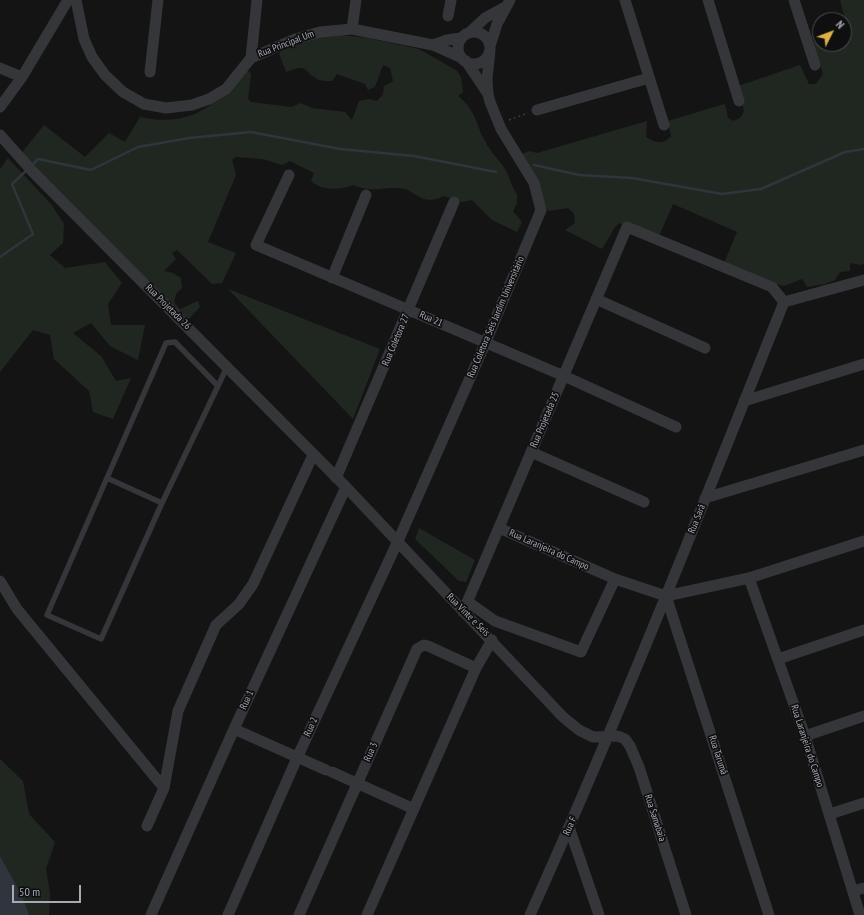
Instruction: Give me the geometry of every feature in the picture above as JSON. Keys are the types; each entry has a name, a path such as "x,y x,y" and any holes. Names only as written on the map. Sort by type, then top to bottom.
{"street":[{"path":"0,107 22,77 68,0"},
{"name":"Rua Principal Um","path":"76,0 84,39 92,57 105,75 123,92 144,104 166,108 192,105 209,99 226,89 251,58 295,39 320,32 352,29 433,45 464,60"},
{"path":"150,72 158,0"},
{"path":"251,58 257,0"},
{"path":"352,29 356,0"},
{"path":"448,16 451,0"},
{"path":"625,0 664,125"},
{"path":"708,0 739,101"},
{"path":"794,0 815,65"},
{"path":"488,94 464,60 458,48 466,35 485,18 507,3"},
{"path":"464,60 476,64 488,56 507,3"},
{"path":"466,35 481,33 489,40 488,94"},
{"name":"Rua Principal Um","path":"433,45 466,35"},
{"path":"0,68 22,77"},
{"path":"537,110 649,78"},
{"name":"Rua Coletora Seis Jardim Universitário","path":"398,541 485,344 541,210 534,183 498,123 488,94"},
{"name":"Rua Projetada 26","path":"0,135 25,164 227,366 336,478"},
{"name":"Rua 21","path":"289,175 256,245 409,309 485,344 564,376 676,427"},
{"path":"332,278 366,195"},
{"name":"Rua Coletora 27","path":"336,478 454,202"},
{"name":"Rua Projetada 25","path":"466,607 627,227 772,287 784,302"},
{"path":"784,302 864,280"},
{"path":"596,299 705,348"},
{"name":"Rua Sarã","path":"608,736 784,302"},
{"path":"744,401 864,364"},
{"path":"705,498 864,450"},
{"path":"531,452 644,502"},
{"path":"147,826 164,788 178,712 216,625 240,604 253,584 313,455"},
{"name":"Rua Vinte e Seis","path":"336,478 466,607 492,640 572,725 593,736 608,736"},
{"name":"Rua 1","path":"151,915 234,729 346,487"},
{"name":"Rua Laranjeira do Campo","path":"499,528 615,579 666,596"},
{"name":"Rua 2","path":"228,915 296,758 398,541"},
{"path":"666,596 749,578 864,541"},
{"name":"Rua Laranjeira do Campo","path":"749,578 805,736 860,915"},
{"path":"466,607 495,621 581,652 615,579"},
{"path":"0,581 17,609 164,788"},
{"name":"Rua Tarumâ","path":"666,596 769,915"},
{"path":"778,659 864,630"},
{"path":"368,915 476,668 492,640"},
{"name":"Rua 3","path":"299,915 417,649 428,646 476,668"},
{"path":"805,736 864,716"},
{"path":"234,729 414,810"},
{"name":"Rua F","path":"530,915 608,736"},
{"name":"Rua Samabaia","path":"608,736 618,736 625,739 634,753 686,915"},
{"path":"830,814 864,803"},
{"path":"569,827 598,915"},
{"path":"853,891 864,888"}],"lane":[{"path":"218,386 174,342 166,343 47,615 101,639 162,503 218,386 227,366"},
{"path":"107,478 162,503"}],"path":[{"path":"498,123 537,110"}],"shaded area":[{"path":"840,0 864,0 864,263 862,265 850,263 850,271 840,272 835,280 825,284 807,287 802,279 784,286 765,281 724,263 737,232 673,204 659,236 619,223 602,249 565,230 575,223 574,214 568,208 549,211 544,206 521,154 530,151 537,153 647,121 646,137 652,141 662,142 671,136 668,121 724,104 728,118 733,121 740,118 744,112 738,86 800,65 809,84 816,84 823,74 816,52 852,52 852,12 843,12"},
{"path":"331,34 368,38 419,49 456,70 461,77 463,92 458,96 464,101 472,112 487,145 505,169 517,194 517,203 513,211 522,222 517,232 492,220 472,200 462,202 444,196 429,200 404,189 398,188 366,189 353,185 331,189 320,187 315,184 311,181 314,173 290,161 282,165 263,159 235,157 232,160 236,175 208,242 236,253 222,283 212,284 177,250 172,253 176,259 164,271 173,273 181,278 182,288 176,294 174,302 180,309 198,301 200,307 188,320 183,321 19,156 44,125 85,157 109,133 125,142 140,117 158,120 174,119 201,111 213,104 247,70 251,74 248,99 251,102 291,107 301,103 312,108 345,112 352,120 359,101 369,99 377,101 383,94 384,86 393,81 390,68 383,65 375,87 368,90 365,84 337,74 332,81 327,81 319,80 302,68 293,69 286,72 279,53 286,47"},
{"path":"8,158 51,204 64,224 63,243 50,255 65,268 105,262 122,283 108,304 111,325 145,325 138,360 110,346 91,323 73,333 101,356 116,381 131,378 113,419 93,412 89,391 54,359 50,335 33,330 0,372 0,169"},
{"path":"228,289 380,349 353,419"},
{"path":"419,528 475,560 466,582 459,581 415,539"},
{"path":"0,759 23,781 29,814 55,842 46,869 50,893 49,915 0,915"},
{"path":"0,856 22,896 29,915 0,915"}],"waterway":[{"path":"32,165 38,159 91,170 138,147 189,138 251,132 340,149 414,156 496,172"},
{"path":"534,165 579,175 632,178 722,194 761,189 845,152 864,149"},
{"path":"0,257 33,234 12,184 27,170"}]}
